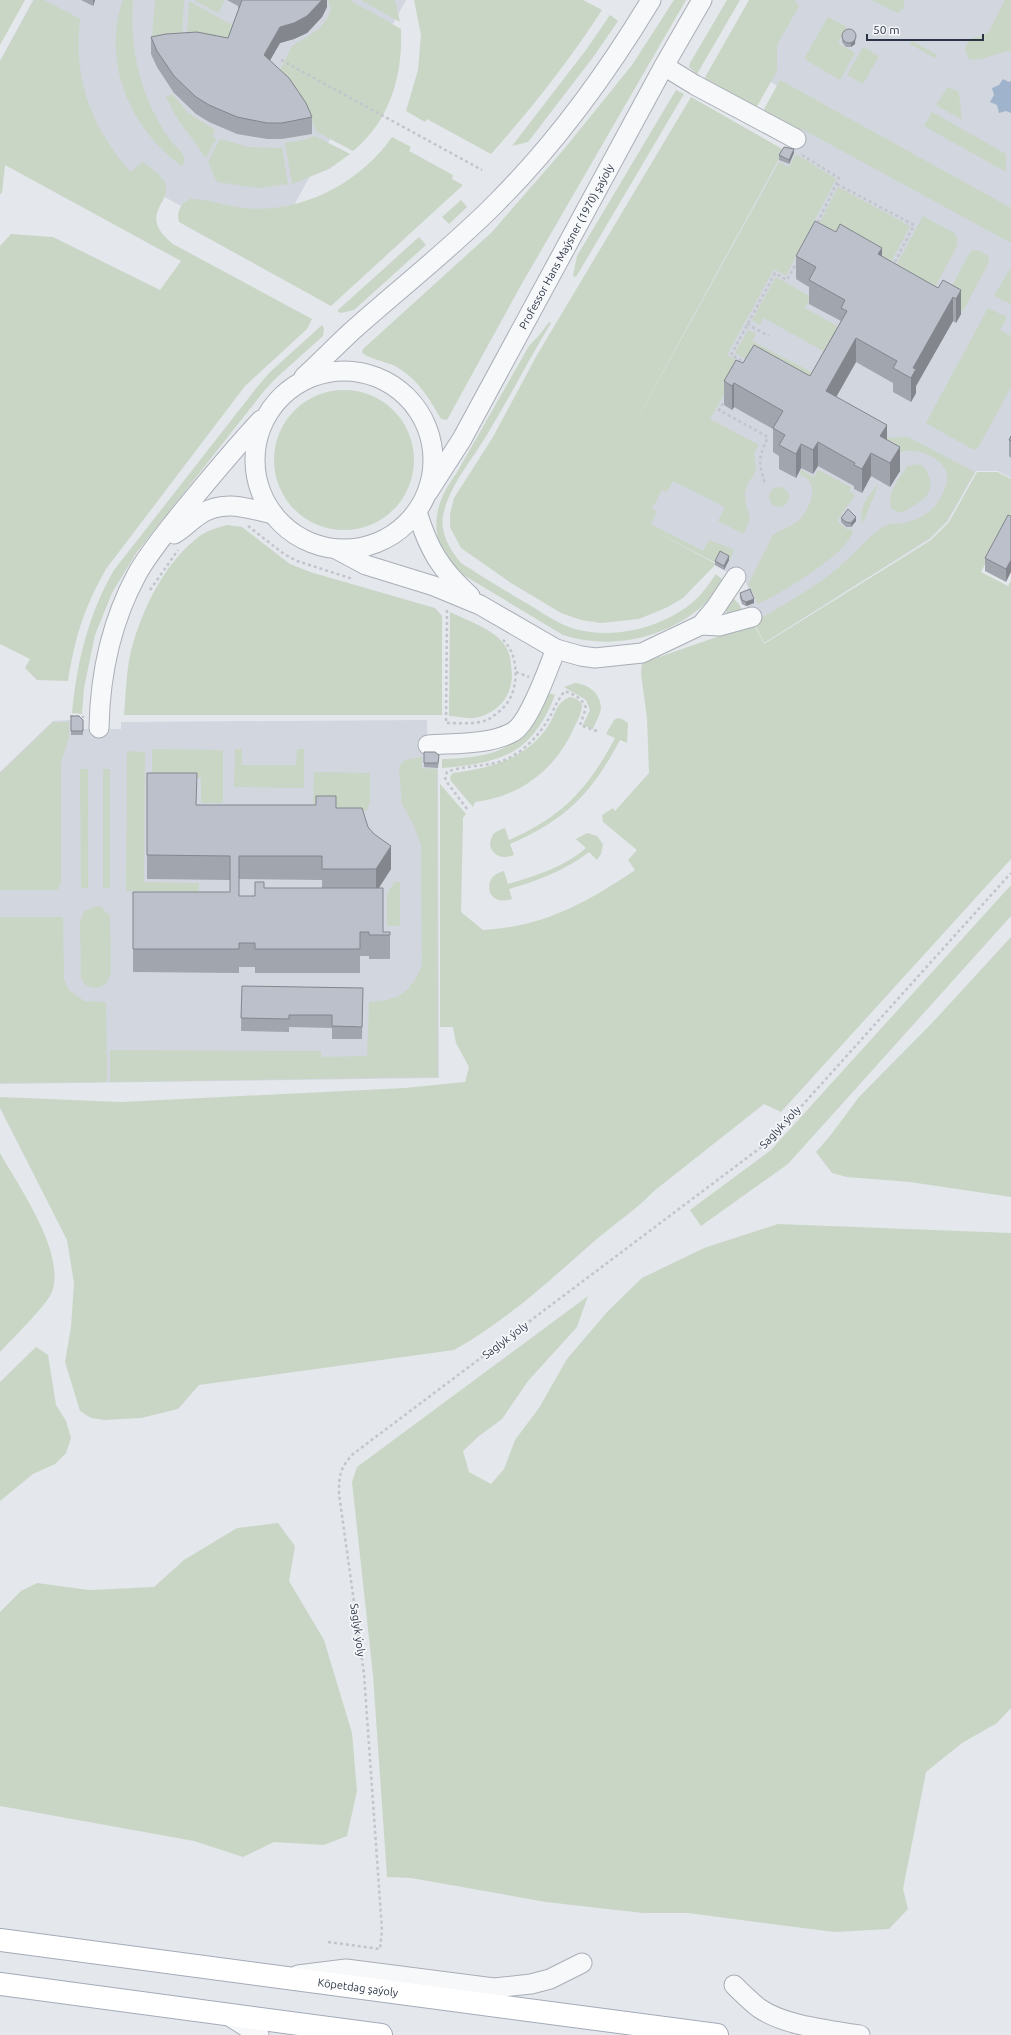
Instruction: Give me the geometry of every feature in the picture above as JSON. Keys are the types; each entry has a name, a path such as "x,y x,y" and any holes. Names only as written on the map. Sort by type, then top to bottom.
{"main road":[{"name":"Köpetdag şaýoly","path":"0,1940 717,2035"},
{"path":"0,1984 381,2035"}],"street":[{"path":"99,723 99,703 105,659 112,635 121,609 138,573 159,542 201,489 282,395 299,382 352,331 451,247 498,202 582,103 618,55 650,0"},
{"name":"Professor Hans Maýsner (1970) şaýoly","path":"428,492 462,439 664,66 702,0"},
{"path":"664,66 797,145"},
{"path":"299,382 322,373 346,371 370,374 397,388 411,400 424,421 432,444 433,468 428,492 417,512 401,529 381,541 358,548 335,549"},
{"path":"269,410 258,436 254,463 259,490 273,514 290,531 311,543 335,549 366,565 434,586 480,605 556,649 595,658 642,653 701,625 716,607 736,577"},
{"path":"159,542 181,530 210,508 220,505 236,505 273,514"},
{"path":"417,512 425,537 438,562 450,578 480,605"},
{"path":"701,625 719,626 752,617"},
{"path":"428,745 494,739 514,732 534,701 556,649"},
{"path":"284,1977 346,1969 494,1988 531,1984 550,1979 582,1963"},
{"path":"734,1985 760,2009 804,2027 860,2035"},
{"path":"225,2014 260,2035"}],"path":[{"path":"281,60 482,170"},
{"path":"797,145 839,178 816,226"},
{"path":"837,184 914,225 892,267"},
{"path":"741,369 745,362 731,355 747,324 775,273 787,280 798,260"},
{"path":"747,324 769,336"},
{"path":"726,396 719,410 768,437 760,455 760,466 765,483"},
{"path":"243,523 297,561 354,579"},
{"path":"149,590 179,549"},
{"path":"442,605 453,610"},
{"path":"448,608 446,723 487,720 502,709 509,700 513,691 515,667 510,650 500,637"},
{"path":"70,716 99,723"},
{"name":"Saglyk ýoly","path":"328,1942 380,1949 382,1918 364,1674 339,1494 339,1480 343,1465 353,1454 772,1139 1011,873"}],"shaded area":[{"path":"33,0 406,0 268,253 0,108 0,61"},
{"path":"751,0 1011,0 1011,215 720,54"},
{"path":"813,110 1011,219 1011,478 998,471 976,471 948,521 930,539 764,643 747,606 742,604 739,597 750,592 746,583 715,565 716,563 594,499 784,151 790,150"},
{"path":"79,720 83,724 84,729 121,729 121,722 427,720 428,755 435,756 439,760 439,1078 0,1084 0,772 53,721"}],"green space":[{"path":"0,0 25,0 0,45"},
{"path":"34,0 44,0 80,19 80,62 88,102 105,138 130,172 143,162 159,174 165,183 166,190 156,217 157,225 162,234 173,244 312,319 307,329 245,386 106,569 98,583 81,623 68,681 37,680 25,668 30,659 0,644 0,246 11,234 53,237 160,290 181,261 5,165 2,193 0,194 0,61"},
{"path":"123,0 133,0 132,15 134,45 136,60 144,89 149,103 161,126 184,157 184,163 182,166 164,151 148,134 135,114 125,93 119,70 116,47 117,23"},
{"path":"155,0 184,0 182,36 152,38"},
{"path":"194,0 225,0 218,13"},
{"path":"328,0 350,0 401,29 400,63 392,96 376,126 366,139 353,151 317,132 312,120 279,72 292,46 318,30 327,19 331,9"},
{"path":"361,0 395,0 400,22"},
{"path":"414,0 583,0 602,10 549,84 521,120 491,154 427,119 425,122 406,111 418,70 421,35"},
{"path":"674,0 686,0 520,287 447,420 441,419 427,396 410,377 395,366 364,354 362,352 363,349 492,232 565,148 632,65"},
{"path":"727,0 740,0 697,74 689,67 690,63"},
{"path":"749,0 794,0 799,6 777,45 777,71 756,108 704,79"},
{"path":"872,0 904,0 904,8 897,13"},
{"path":"1005,0 1011,0 1011,51 974,60 969,59 965,50 969,39 985,35 989,31"},
{"path":"189,1 234,26 229,37 187,36"},
{"path":"610,15 618,21 594,56 528,142 512,146 586,50"},
{"path":"828,17 847,27 838,43 855,53 840,80 804,59"},
{"path":"912,41 937,55 935,58 910,44"},
{"path":"863,47 879,56 863,84 847,75"},
{"path":"780,80 1011,208 1011,243 802,129 800,132 763,111"},
{"path":"948,87 958,91 962,120 936,105"},
{"path":"676,90 684,94 576,277 573,276 577,256"},
{"path":"172,94 188,113 215,130 212,136 216,138 206,158 175,115 166,97"},
{"path":"691,97 784,150 624,443 779,162 789,167 796,154 836,179 786,276 774,269 727,355 742,363 710,419 759,445 754,453 756,471 747,485 745,494 746,505 750,518 744,534 718,521 725,507 673,481 667,492 662,490 652,509 657,511 651,524 703,551 709,540 734,550 730,560 721,555 716,563 651,529 716,564 683,598 668,607 639,619 601,623 581,620 561,613 511,583 461,548 450,527 450,514 454,498 493,437 537,355"},
{"path":"932,112 1006,154 1006,172 924,126"},
{"path":"315,136 350,154 329,169 292,184 285,143"},
{"path":"392,137 411,147 409,151 453,175 452,179 463,185 331,306 179,222 178,215 180,208 190,199 204,200 244,208 265,209 287,206 307,200 327,192 346,181 379,154"},
{"path":"220,139 248,147 282,148 288,184 257,188 217,182 208,162"},
{"path":"838,187 910,226 891,262 819,224"},
{"path":"461,200 467,207 449,224 442,217"},
{"path":"923,216 954,233 957,238 957,246 930,296 891,275"},
{"path":"419,237 426,245 354,310 341,313 337,311"},
{"path":"973,250 978,250 988,256 989,262 963,311 944,301 969,254"},
{"path":"1011,270 1011,304 994,296 1008,272"},
{"path":"776,277 811,297 805,308 839,327 825,352 764,318 760,325 752,320"},
{"path":"988,308 1007,317 1000,330 1011,336 1011,387 979,446 976,449 972,449 926,423"},
{"path":"549,322 551,323 504,406 450,494 442,522 444,535 453,553 461,563 546,616 559,623 579,630 609,633 624,632 654,624 681,611 693,602 716,574 723,580 700,608 685,619 653,634 635,639 617,641 581,639 563,635 455,570 446,558 440,546 436,522 442,498 529,346"},
{"path":"322,325 324,328 323,336 275,379 264,391 137,552 112,593 95,635 84,688 82,714 72,713 77,675 85,639 97,604 114,570 269,373"},
{"path":"748,330 756,334 752,341 815,374 805,391 735,353"},
{"path":"344,390 364,393 371,396 383,402 398,416 411,440 414,460 411,480 408,487 402,499 388,514 364,527 344,530 324,527 317,524 305,518 290,504 277,480 274,460 277,440 280,433 286,421 300,406 324,393"},
{"path":"908,437 975,472 947,521 930,538 764,643 754,622 828,576 883,527 889,524 904,523 917,519 929,512 935,506 943,493 947,482 946,471 942,465 936,459 919,452 902,452 895,455 882,445 886,438"},
{"path":"917,464 924,467 927,472 930,490 923,500 901,513 892,509 890,498 897,481 908,466"},
{"path":"801,470 814,477 818,470 851,487 849,491 855,495 837,521 846,529 852,529 853,532 848,541 826,562 796,583 758,604 748,584 773,535 799,520 809,506 811,500 811,484 807,479 799,474"},
{"path":"977,472 998,472 1011,479 1011,513 981,572 1008,586 1011,580 1011,859 781,1112 764,1104 654,1191 634,1210 598,1238 529,1298 493,1325 454,1350 199,1385 178,1409 141,1418 105,1420 91,1418 80,1411 65,1362 71,1327 74,1283 67,1240 0,1108 0,1097 121,1102 405,1088 465,1082 469,1067 456,1043 453,1027 440,1027 440,784 466,814 463,818 461,912 483,930 505,928 544,918 581,903 599,893 635,870 628,860 637,850 603,822 602,815 613,808 615,811 649,773 647,718 641,674 642,663 754,624 764,644 931,540 949,522"},
{"path":"879,483 863,523 862,512 865,502"},
{"path":"775,487 783,487 789,493 789,501 783,507 775,507 769,501 769,493"},
{"path":"227,525 242,527 290,564 310,572 435,608 442,616 442,715 124,715 129,659 148,603 166,572 176,558 188,546 204,533"},
{"path":"731,596 739,604 743,612 728,615 724,609"},
{"path":"450,612 488,630 501,641 509,653 512,674 509,691 506,698 495,709 481,716 470,718 449,716"},
{"path":"575,683 589,687 596,694 600,702 600,713 593,729 583,725 590,710 586,700 564,687"},
{"path":"548,693 555,695 546,715 536,731 525,743 512,752 482,763 442,768 442,759 480,756 506,746 523,730"},
{"path":"570,697 577,699 582,704 578,720 565,744 546,769 521,788 491,799 475,802 473,807 451,781 450,777 453,773 495,764 508,760 520,753 541,735 562,702"},
{"path":"618,718 628,723 627,743 620,740 599,776 576,803 547,825 510,844 514,855 503,857 496,855 490,846 490,842 492,836 496,832 505,828 509,840 528,831 559,811 584,787 615,738 606,734 614,720"},
{"path":"53,722 69,722 69,738 61,762 61,883 57,890 0,890 0,773"},
{"path":"152,749 223,750 223,803 201,803 201,778 152,778"},
{"path":"235,749 242,749 242,765 296,765 297,749 304,749 304,788 234,787"},
{"path":"127,751 145,752 144,882 199,883 199,892 126,891"},
{"path":"422,757 422,768 437,769 438,1077 110,1082 110,1050 321,1051 321,1057 367,1056 369,1002 388,1000 403,993 413,982 422,965 421,844 412,822 402,804 399,771 400,765 405,760"},
{"path":"80,769 88,769 88,888 81,888"},
{"path":"103,769 110,769 110,888 103,888"},
{"path":"314,772 370,773 370,801 367,811 313,811"},
{"path":"587,833 597,836 603,844 601,854 597,860 589,852 561,870 509,889 512,899 499,900 494,898 490,893 490,881 500,872 504,871 508,884 539,874 568,861 586,848 576,839"},
{"path":"394,882 400,882 400,926 387,926 387,895"},
{"path":"1011,885 1011,916 788,1164 701,1226 690,1210 771,1150"},
{"path":"96,906 101,907 110,916 111,973 106,984 92,988 86,985 81,979 80,922 84,911"},
{"path":"0,917 63,917 64,980 69,990 84,1001 106,1002 107,1082 0,1083"},
{"path":"1011,937 1011,1197 910,1182 847,1177 832,1173 816,1152 859,1097 933,1022"},
{"path":"0,1153 28,1202 47,1240 55,1276 52,1292 49,1298 0,1352"},
{"path":"778,1224 1011,1233 1011,1708 997,1723 962,1743 926,1772 903,1889 908,1909 889,1929 834,1932 688,1913 643,1913 546,1902 411,1878 387,1877 373,1675 352,1482 357,1467 588,1296 577,1327 528,1381 502,1419 479,1436 463,1451 469,1472 491,1484 504,1469 515,1440 539,1408 567,1359 607,1312 642,1278 704,1248"},
{"path":"36,1347 48,1355 56,1405 66,1421 71,1438 66,1453 55,1464 33,1474 0,1501 0,1382"},
{"path":"278,1523 295,1546 289,1581 324,1640 352,1733 357,1791 347,1836 324,1845 274,1842 243,1857 194,1841 0,1806 0,1612 21,1591 37,1583 89,1590 154,1587 184,1560 237,1528"}],"water":[{"path":"1003,79 1009,82 1011,81 1011,113 1006,111 999,113 997,105 990,102 994,95 992,88 999,85"}],"building":[{"path":"242,0 322,0 307,16 294,23 280,27 264,55 289,78 306,103 312,117 282,123 267,123 237,117 209,105 196,97 174,76 157,51 151,37 166,34 197,32 228,38"},
{"path":"849,29 854,31 856,36 854,41 849,43 844,41 842,36 844,31"},
{"path":"784,147 794,149 789,160 779,155"},
{"path":"815,221 836,232 840,224 882,248 878,254 938,288 943,280 961,290 956,299 953,297 913,368 916,369 911,378 893,368 897,361 856,338 826,391 887,425 880,436 900,447 890,463 871,453 862,469 854,465 855,463 818,442 813,450 801,444 796,454 779,445 785,435 773,428 783,411 734,383 732,386 724,381 736,360 743,363 754,345 810,376 847,311 841,308 845,300 809,280 816,267 796,256"},
{"path":"848,509 856,517 851,523 846,522 841,518"},
{"path":"1008,515 1011,516 1011,560 1006,569 985,558"},
{"path":"720,551 729,556 724,566 715,561"},
{"path":"750,589 754,599 746,602 742,600 740,593"},
{"path":"71,716 79,716 83,720 83,731 71,731"},
{"path":"424,752 435,752 439,755 438,763 424,763"},
{"path":"147,773 197,773 196,805 316,805 316,796 336,796 336,808 362,808 368,827 374,834 391,846 376,869 322,869 322,856 239,856 239,896 255,896 255,882 264,882 264,888 383,888 383,932 390,932 390,935 369,935 369,932 360,932 360,949 255,949 255,943 239,943 239,949 133,949 133,892 230,892 230,856 147,855"},
{"path":"242,986 363,988 362,1027 332,1026 332,1015 289,1015 289,1019 241,1018"}]}
